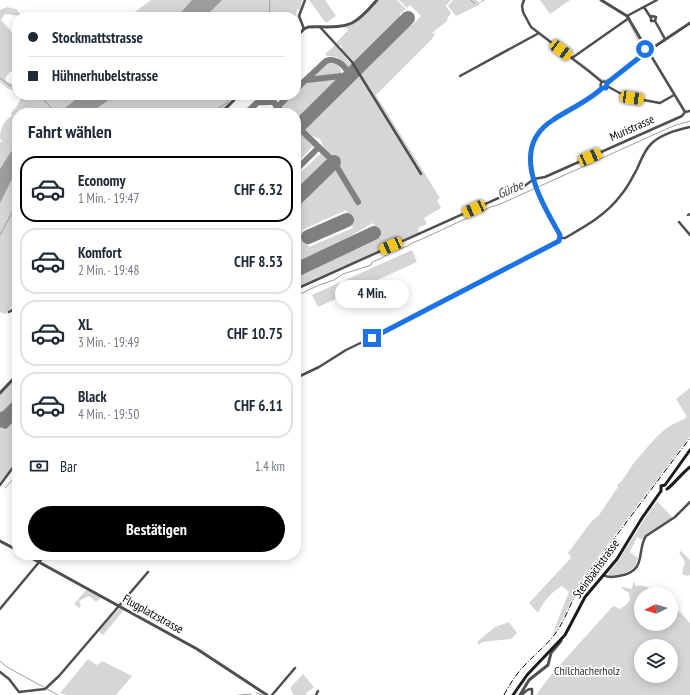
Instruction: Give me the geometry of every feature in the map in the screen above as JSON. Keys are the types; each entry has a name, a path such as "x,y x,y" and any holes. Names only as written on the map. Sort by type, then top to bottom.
{"main road":[{"path":"666,487 690,450"},
{"path":"666,487 671,487 676,479 690,467"},
{"name":"Steinbachstrasse","path":"513,695 536,666 562,639 585,597 619,556 642,518 661,491 664,492 666,487"}],"street":[{"path":"301,13 305,0"},
{"path":"301,32 304,29 319,26 345,25 352,23 377,0"},
{"path":"524,0 522,7 524,16 530,25 602,82 605,82 607,85 627,97 660,102 674,95"},
{"path":"560,239 538,190 530,166 530,153 534,140 541,130 552,120 602,88 605,88 645,53 644,50 646,48 628,17 601,0"},
{"path":"572,58 628,17 657,0"},
{"path":"644,7 651,18 652,16 656,17 655,21 665,40"},
{"path":"301,19 304,29"},
{"path":"646,48 649,47 651,49 690,23"},
{"path":"319,26 322,32 352,62 422,174"},
{"path":"460,76 539,33"},
{"path":"651,49 650,54 685,112"},
{"path":"645,53 650,54"},
{"path":"602,82 600,85 602,88"},
{"path":"226,108 234,100"},
{"name":"Muristrasse","path":"301,287 522,187 534,179 545,177 682,116 685,112 690,111"},
{"path":"301,376 319,367 346,350 388,330 583,228 611,206 629,185 650,144 672,132 690,127"},
{"path":"679,222 690,236"},
{"path":"0,393 12,380"},
{"path":"0,485 12,469"},
{"path":"603,576 622,576 633,570 640,560 643,542 646,536 675,517 690,502"},
{"path":"0,541 12,547"},
{"name":"Flugplatzstrasse","path":"35,560 197,649 267,695"},
{"path":"0,609 39,562"},
{"path":"17,695 19,692 46,688 59,676 148,572"},
{"path":"521,695 529,680 548,665 551,653 562,639"},
{"path":"272,695 295,668"},
{"path":"0,672 9,679 19,692"},
{"path":"521,695 531,688 532,695"},
{"path":"316,695 318,691"}],"green space":[{"path":"151,0 302,0 300,10 297,9 297,12 135,12"},
{"path":"309,0 325,0 336,16 326,23"},
{"path":"379,0 397,0 406,9 400,14 399,20 354,64 341,49 341,45 339,47 336,43 348,30 345,26 360,19"},
{"path":"399,0 451,0 446,6 451,13 447,21 432,33 433,34 436,32 432,39 376,95 440,198 437,200 441,208 424,218 427,224 418,228 419,233 301,285 301,274 381,237 373,223 314,257 301,263 301,200 334,166 357,203 360,201 335,160 324,149 320,139 312,136 304,128 406,27 412,25 421,16 410,5 407,8","holes":["346,210 353,228 309,247 302,230"]},
{"path":"453,0 476,0 480,3 479,5 456,16 448,6"},
{"path":"540,0 570,0 550,14"},
{"path":"7,7 16,9 19,12 12,12 12,15 5,14 1,20 12,32 12,71 5,78 7,82 12,84 12,90 0,82 0,10"},
{"path":"631,26 640,40 643,50 642,53 641,49 642,54 630,63 640,54 640,46"},
{"path":"335,45 352,65 350,68 337,57 327,56 325,54"},
{"path":"329,62 333,62 337,65 342,73 340,75 313,77"},
{"path":"579,62 603,79 607,79 616,74 608,80 602,80"},
{"path":"341,77 301,116 301,108 283,108 283,104 287,100 301,100 301,87 312,81"},
{"path":"20,100 231,100 225,108 16,108"},
{"path":"12,116 12,306 9,312 4,314 0,312 0,143 2,140 0,139 0,135 1,129 6,120"},
{"path":"301,131 314,145 301,159"},
{"path":"322,152 329,158 301,186 301,172"},
{"path":"412,250 417,262 318,307 312,295"},
{"path":"12,381 12,405 0,414 0,394"},
{"path":"690,388 690,436 584,576 562,621 553,635 569,592 562,586 558,588 542,605 538,613 529,603 569,560 571,557 568,553 591,522 599,515 618,487 617,485 635,461 664,430 687,417 676,399"},
{"path":"12,423 12,467 0,484 0,426 4,430"},
{"path":"657,501 673,518 646,535 642,540 637,537 630,552 638,558 637,564 631,570 618,575 609,576 608,573 618,561"},
{"path":"681,551 690,560 690,575 688,576 682,573 685,562 679,552"},
{"name":"Chilchacherholz","path":"635,582 635,586 646,587 634,587 634,631 678,631 678,611 690,623 690,695 536,695 551,675 612,607 614,606 620,609 627,604 630,600 629,593 621,588 632,589 633,583"},
{"path":"86,590 101,598 96,602 89,596 79,601 81,605 79,608 74,604"},
{"path":"120,608 124,610 103,635 98,631"},
{"path":"509,622 517,633 511,639 482,642 479,645 477,642 495,627"},
{"path":"88,659 97,665 102,661 132,676 116,695 66,695 60,693"},
{"path":"303,674 314,687 306,693 307,695 294,695 290,688"}],"shaded area":[{"path":"192,0 222,0 210,12 181,12"},
{"path":"75,100 109,100 97,108 65,108"},
{"path":"12,151 12,179 0,203 0,169"}],"waterway":[{"path":"269,12 270,0"},
{"path":"471,0 475,4"},
{"path":"0,78 12,86"},
{"path":"44,100 51,108"},
{"path":"218,108 227,103 228,100"},
{"name":"Gürbe","path":"301,294 334,280 343,274 371,265 372,262 389,253 408,246 493,206 496,206 673,126 690,121"},
{"path":"0,235 12,212"},
{"name":"Gürbe","path":"5,488 12,480"},
{"path":"0,661 7,667 58,695"},
{"path":"256,693 263,695"},
{"path":"240,695 251,694"}],"taxiway":[{"path":"301,84 326,61 330,60 334,60 342,64 347,71 347,79"},
{"path":"307,80 341,76"},
{"path":"271,100 279,108"},
{"path":"277,108 284,100"},
{"path":"251,108 258,102 274,102"},
{"path":"301,123 305,121"},
{"path":"301,130 334,162 358,202"},
{"path":"301,165 319,147"},
{"path":"0,416 3,414 10,415"},
{"path":"0,424 5,426 10,421 12,414"}],"runway":[{"path":"301,124 408,18"},
{"path":"301,194 334,162"},
{"path":"308,237 347,220"},
{"path":"301,268 374,233"},
{"path":"4,420 12,412"}],"railway":[{"path":"504,695 519,672 555,634 585,577 690,438"}],"route":[{"path":"372,338 559,241 560,235 542,200 531,172 530,156 534,140 545,125 602,88 606,88 607,83 645,53 645,49"}]}
